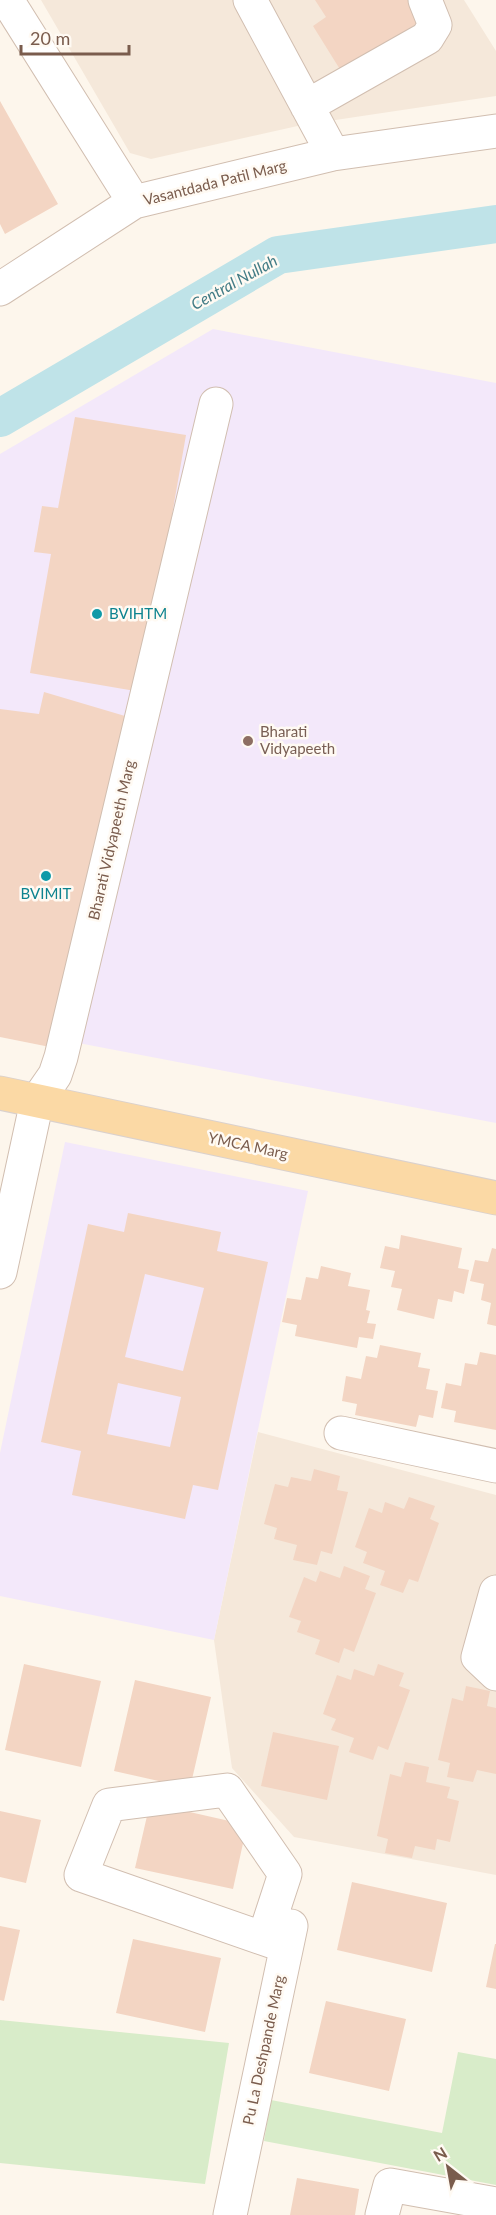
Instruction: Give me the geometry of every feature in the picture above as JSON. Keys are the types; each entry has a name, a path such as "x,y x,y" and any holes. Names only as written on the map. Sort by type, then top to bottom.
{"main road":[{"name":"YMCA Marg","path":"0,1093 496,1198"}],"street":[{"name":"Vasantdada Patil Marg","path":"7,0 134,202 333,154 496,131"},
{"path":"250,0 333,154"},
{"path":"307,106 427,38 435,25 425,0"},
{"path":"0,289 134,202"},
{"name":"Bharati Vidyapeeth Marg","path":"0,1271 37,1101 55,1075 61,1057 216,404"},
{"path":"341,1433 496,1466"},
{"path":"496,1592 478,1657 496,1674"},
{"path":"228,1790 285,1874 274,1942 81,1875 109,1805 228,1790"},
{"name":"Pu La Deshpande Marg","path":"230,2215 274,1942 303,1887"},
{"path":"382,2215 390,2185 496,2204"}],"shaded area":[{"path":"41,0 464,0 496,51 496,96 302,125 151,159 130,153"},
{"name":"Bharati Vidyapeeth","path":"213,329 496,383 496,1123 0,1028 0,454"},
{"path":"65,1142 308,1191 214,1640 0,1596 0,1453"},
{"path":"258,1432 496,1495 496,1875 294,1837 232,1768 214,1640"}],"green space":[{"path":"0,2020 229,2043 205,2184 0,2163"},
{"path":"458,2052 496,2059 496,2185 264,2141 271,2100 442,2133"}],"building":[{"path":"315,0 415,0 426,18 341,71 313,26 326,17"},
{"path":"0,101 58,204 5,234 0,224"},
{"name":"BVIHTM","path":"75,417 186,435 141,692 30,673 51,554 34,552 42,506 58,508"},
{"name":"BVIMIT","path":"44,692 125,716 55,1048 0,1037 0,709 39,714"},
{"path":"128,1213 221,1232 217,1251 268,1262 218,1490 193,1485 185,1519 72,1495 81,1451 41,1442 88,1224 124,1232","holes":["145,1274 204,1288 183,1371 125,1357","118,1383 181,1397 170,1447 107,1434"]},
{"path":"401,1235 462,1248 458,1268 469,1270 464,1294 454,1291 452,1302 438,1299 434,1319 397,1310 402,1289 391,1287 395,1271 380,1268 385,1246 399,1249"},
{"path":"492,1248 496,1249 496,1326 487,1324 491,1303 481,1300 484,1284 470,1281 475,1260 488,1262"},
{"path":"321,1266 351,1273 348,1286 370,1290 366,1310 370,1311 367,1323 376,1324 373,1339 359,1337 357,1348 295,1336 297,1325 282,1322 287,1298 301,1300 306,1277 318,1279"},
{"path":"380,1345 421,1353 418,1367 430,1369 426,1389 438,1391 433,1418 419,1415 416,1427 355,1415 357,1404 342,1401 346,1376 361,1379 366,1356 377,1358"},
{"path":"480,1352 496,1355 496,1430 454,1422 456,1411 441,1408 446,1383 461,1386 465,1363 477,1365"},
{"path":"314,1469 340,1476 337,1490 348,1492 332,1554 321,1551 317,1565 293,1560 297,1545 274,1539 277,1528 264,1524 275,1484 288,1487 291,1477 311,1481"},
{"path":"409,1497 435,1506 430,1519 439,1523 418,1582 409,1579 403,1593 380,1585 385,1571 363,1563 367,1552 355,1547 369,1508 382,1513 385,1502 404,1509"},
{"path":"344,1566 370,1576 365,1589 376,1593 354,1652 344,1648 339,1663 315,1654 320,1640 297,1632 301,1621 289,1617 304,1577 316,1582 320,1571 340,1578"},
{"path":"24,1664 101,1681 81,1767 5,1750"},
{"path":"378,1664 404,1673 399,1686 410,1690 388,1750 378,1746 373,1760 349,1752 354,1738 331,1730 336,1719 323,1714 337,1675 351,1680 354,1669 374,1676"},
{"path":"135,1680 211,1697 190,1788 114,1771"},
{"path":"466,1686 490,1691 487,1706 496,1708 496,1774 477,1770 473,1782 447,1777 450,1763 438,1760 452,1698 463,1701"},
{"path":"273,1732 339,1746 327,1800 261,1786"},
{"path":"405,1762 429,1767 426,1782 450,1787 447,1798 459,1801 450,1842 437,1839 435,1850 415,1846 412,1858 385,1853 388,1839 377,1836 390,1774 401,1777"},
{"path":"150,1803 247,1825 233,1889 135,1868"},
{"path":"0,1811 41,1820 26,1883 0,1877"},
{"path":"352,1882 447,1903 432,1972 337,1950"},
{"path":"0,1926 20,1930 4,2001 0,2000"},
{"path":"133,1939 221,1958 205,2032 116,2013"},
{"path":"496,1944 496,1989 486,1987"},
{"path":"326,2001 406,2019 389,2091 309,2073"},
{"path":"297,2178 359,2189 355,2215 290,2215"}],"waterway":[{"name":"Central Nullah","path":"0,418 278,255 496,224"}],"place":[{"name":"BVIHTM","path":"97,614"},
{"name":"Bharati Vidyapeeth","path":"248,741"},
{"name":"BVIMIT","path":"46,876"}]}
